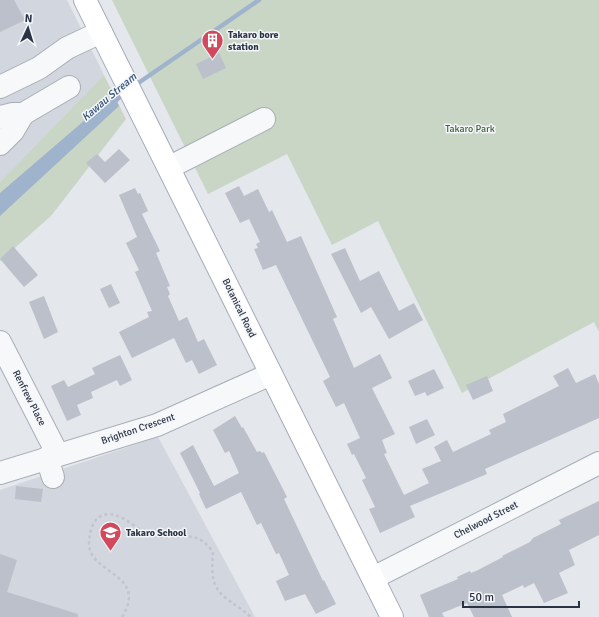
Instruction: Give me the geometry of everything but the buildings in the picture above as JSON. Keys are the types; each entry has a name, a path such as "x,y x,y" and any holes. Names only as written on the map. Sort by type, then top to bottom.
{"main road":[{"name":"Botanical Road","path":"85,0 138,108 170,167 392,617"}],"street":[{"path":"0,87 39,68 67,48 101,32"},
{"path":"0,144 13,131 23,114 70,87"},
{"path":"0,117 23,114"},
{"path":"170,167 264,119"},
{"name":"Renfrew Place","path":"0,342 53,463"},
{"name":"Brighton Crescent","path":"0,473 53,463 157,424 271,374"},
{"name":"Chelwood Street","path":"373,578 599,463"}],"path":[{"path":"122,617 129,600 125,586 120,578 98,562 89,546 90,529 95,519 102,516 124,519 152,536 194,536 205,542 213,552 211,572 214,584 221,594 251,617"}],"shaded area":[{"path":"0,0 67,0 104,75 0,182"},
{"name":"Takaro School","path":"158,437 255,617 0,617 0,490"}],"green space":[{"name":"Takaro Park","path":"112,0 599,0 599,332 594,322 462,393 378,221 332,245 287,154 208,194"},
{"path":"104,75 126,119 51,216 0,261 0,182"}],"water":[{"path":"114,95 119,106 0,216 0,193"}],"waterway":[{"name":"Kawau Stream","path":"134,86 259,0"},
{"name":"Kawau Stream","path":"112,104 124,93"}],"place":[{"name":"Takaro bore station","path":"213,60"},
{"name":"Takaro School","path":"110,552"}]}
